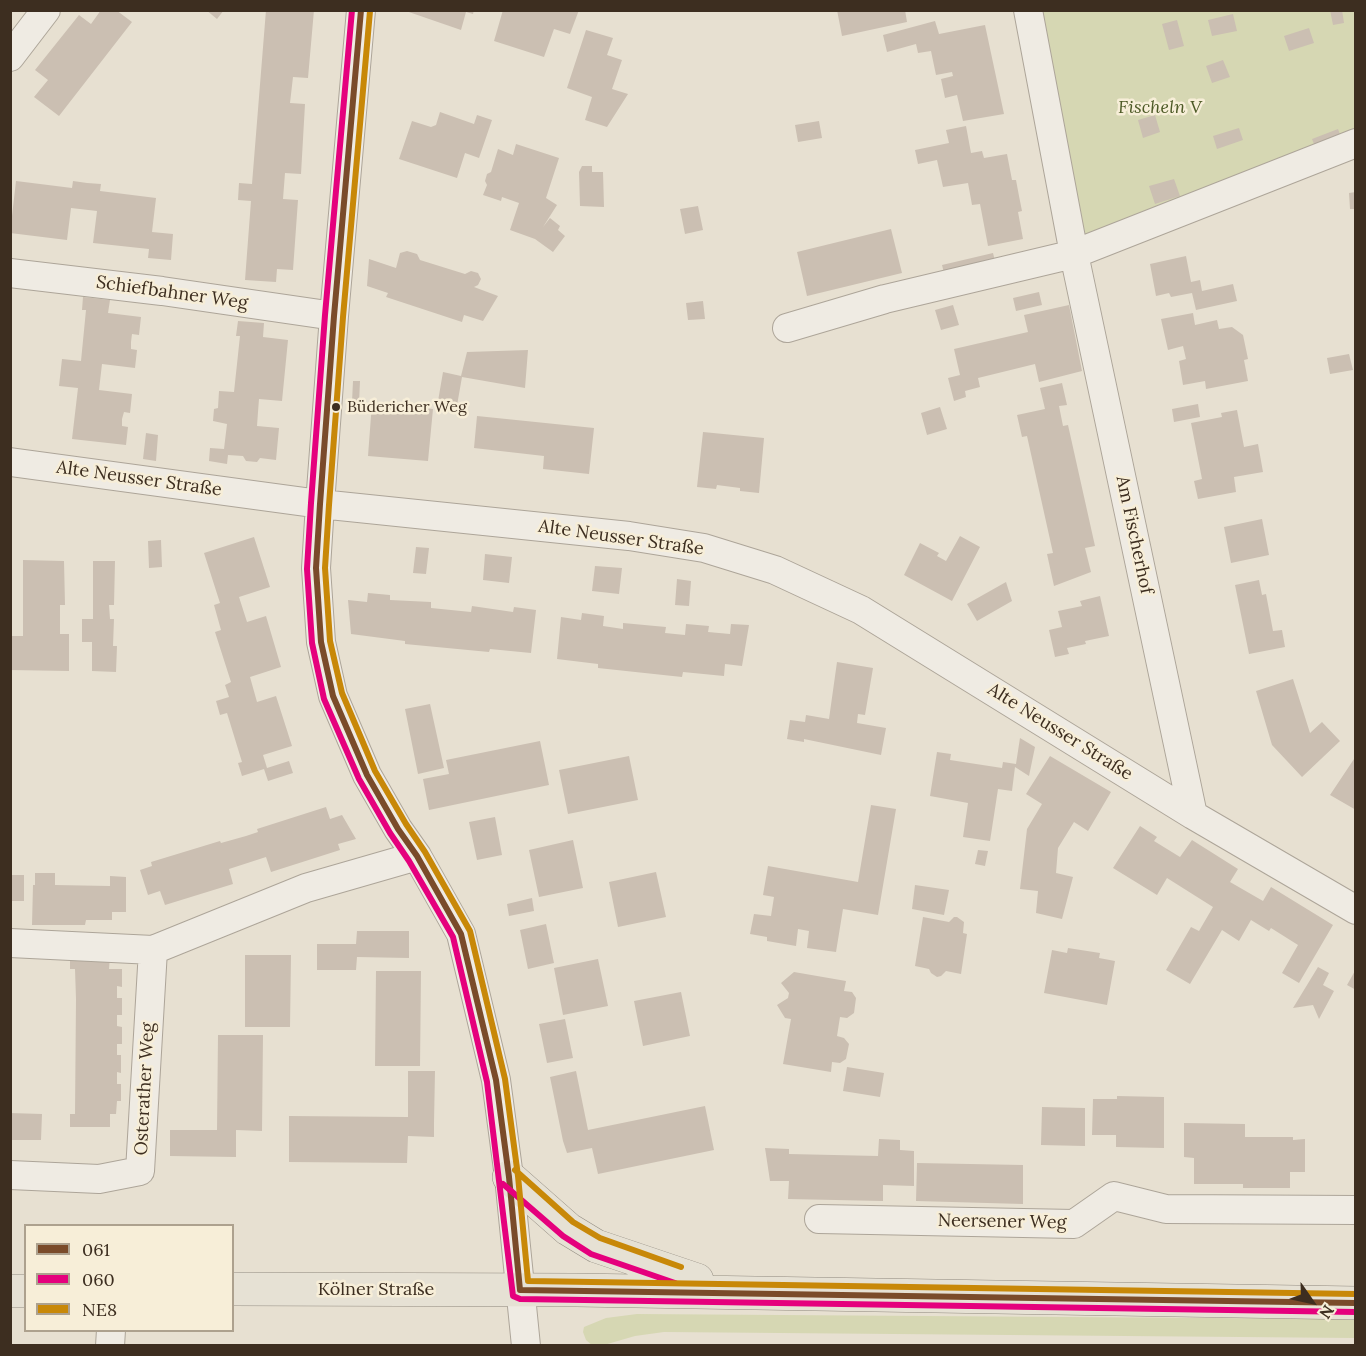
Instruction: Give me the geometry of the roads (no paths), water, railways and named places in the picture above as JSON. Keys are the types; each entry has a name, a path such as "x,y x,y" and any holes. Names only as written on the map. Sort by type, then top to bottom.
{"main road":[{"path":"509,1177 568,1229 596,1246 656,1268 736,1292"},
{"name":"Kölner Straße","path":"234,1289 736,1292 1356,1303"}],"street":[{"path":"10,57 46,10"},
{"path":"361,10 320,504 316,568 321,642 333,696 367,775 398,829 417,856 461,934 496,1080 509,1177 526,1346"},
{"name":"Am Fischerhof","path":"1028,10 1074,254 1194,815"},
{"path":"788,328 885,299 1074,254 1356,143"},
{"name":"Schiefbahner Weg","path":"10,273 162,291 334,316"},
{"name":"Alte Neusser Straße","path":"10,462 320,504 628,536 704,548 775,570 861,610 1194,815 1356,910"},
{"path":"10,943 153,950 306,888 417,856"},
{"name":"Osterather Weg","path":"10,1175 99,1179 140,1171 153,950"},
{"name":"Neersener Weg","path":"819,1219 1074,1224 1114,1196 1166,1209 1356,1210"}],"place":[{"name":"Büdericher Weg","path":"336,407"}],"park label":[{"name":"Fischeln V","path":"1160,108"}]}
